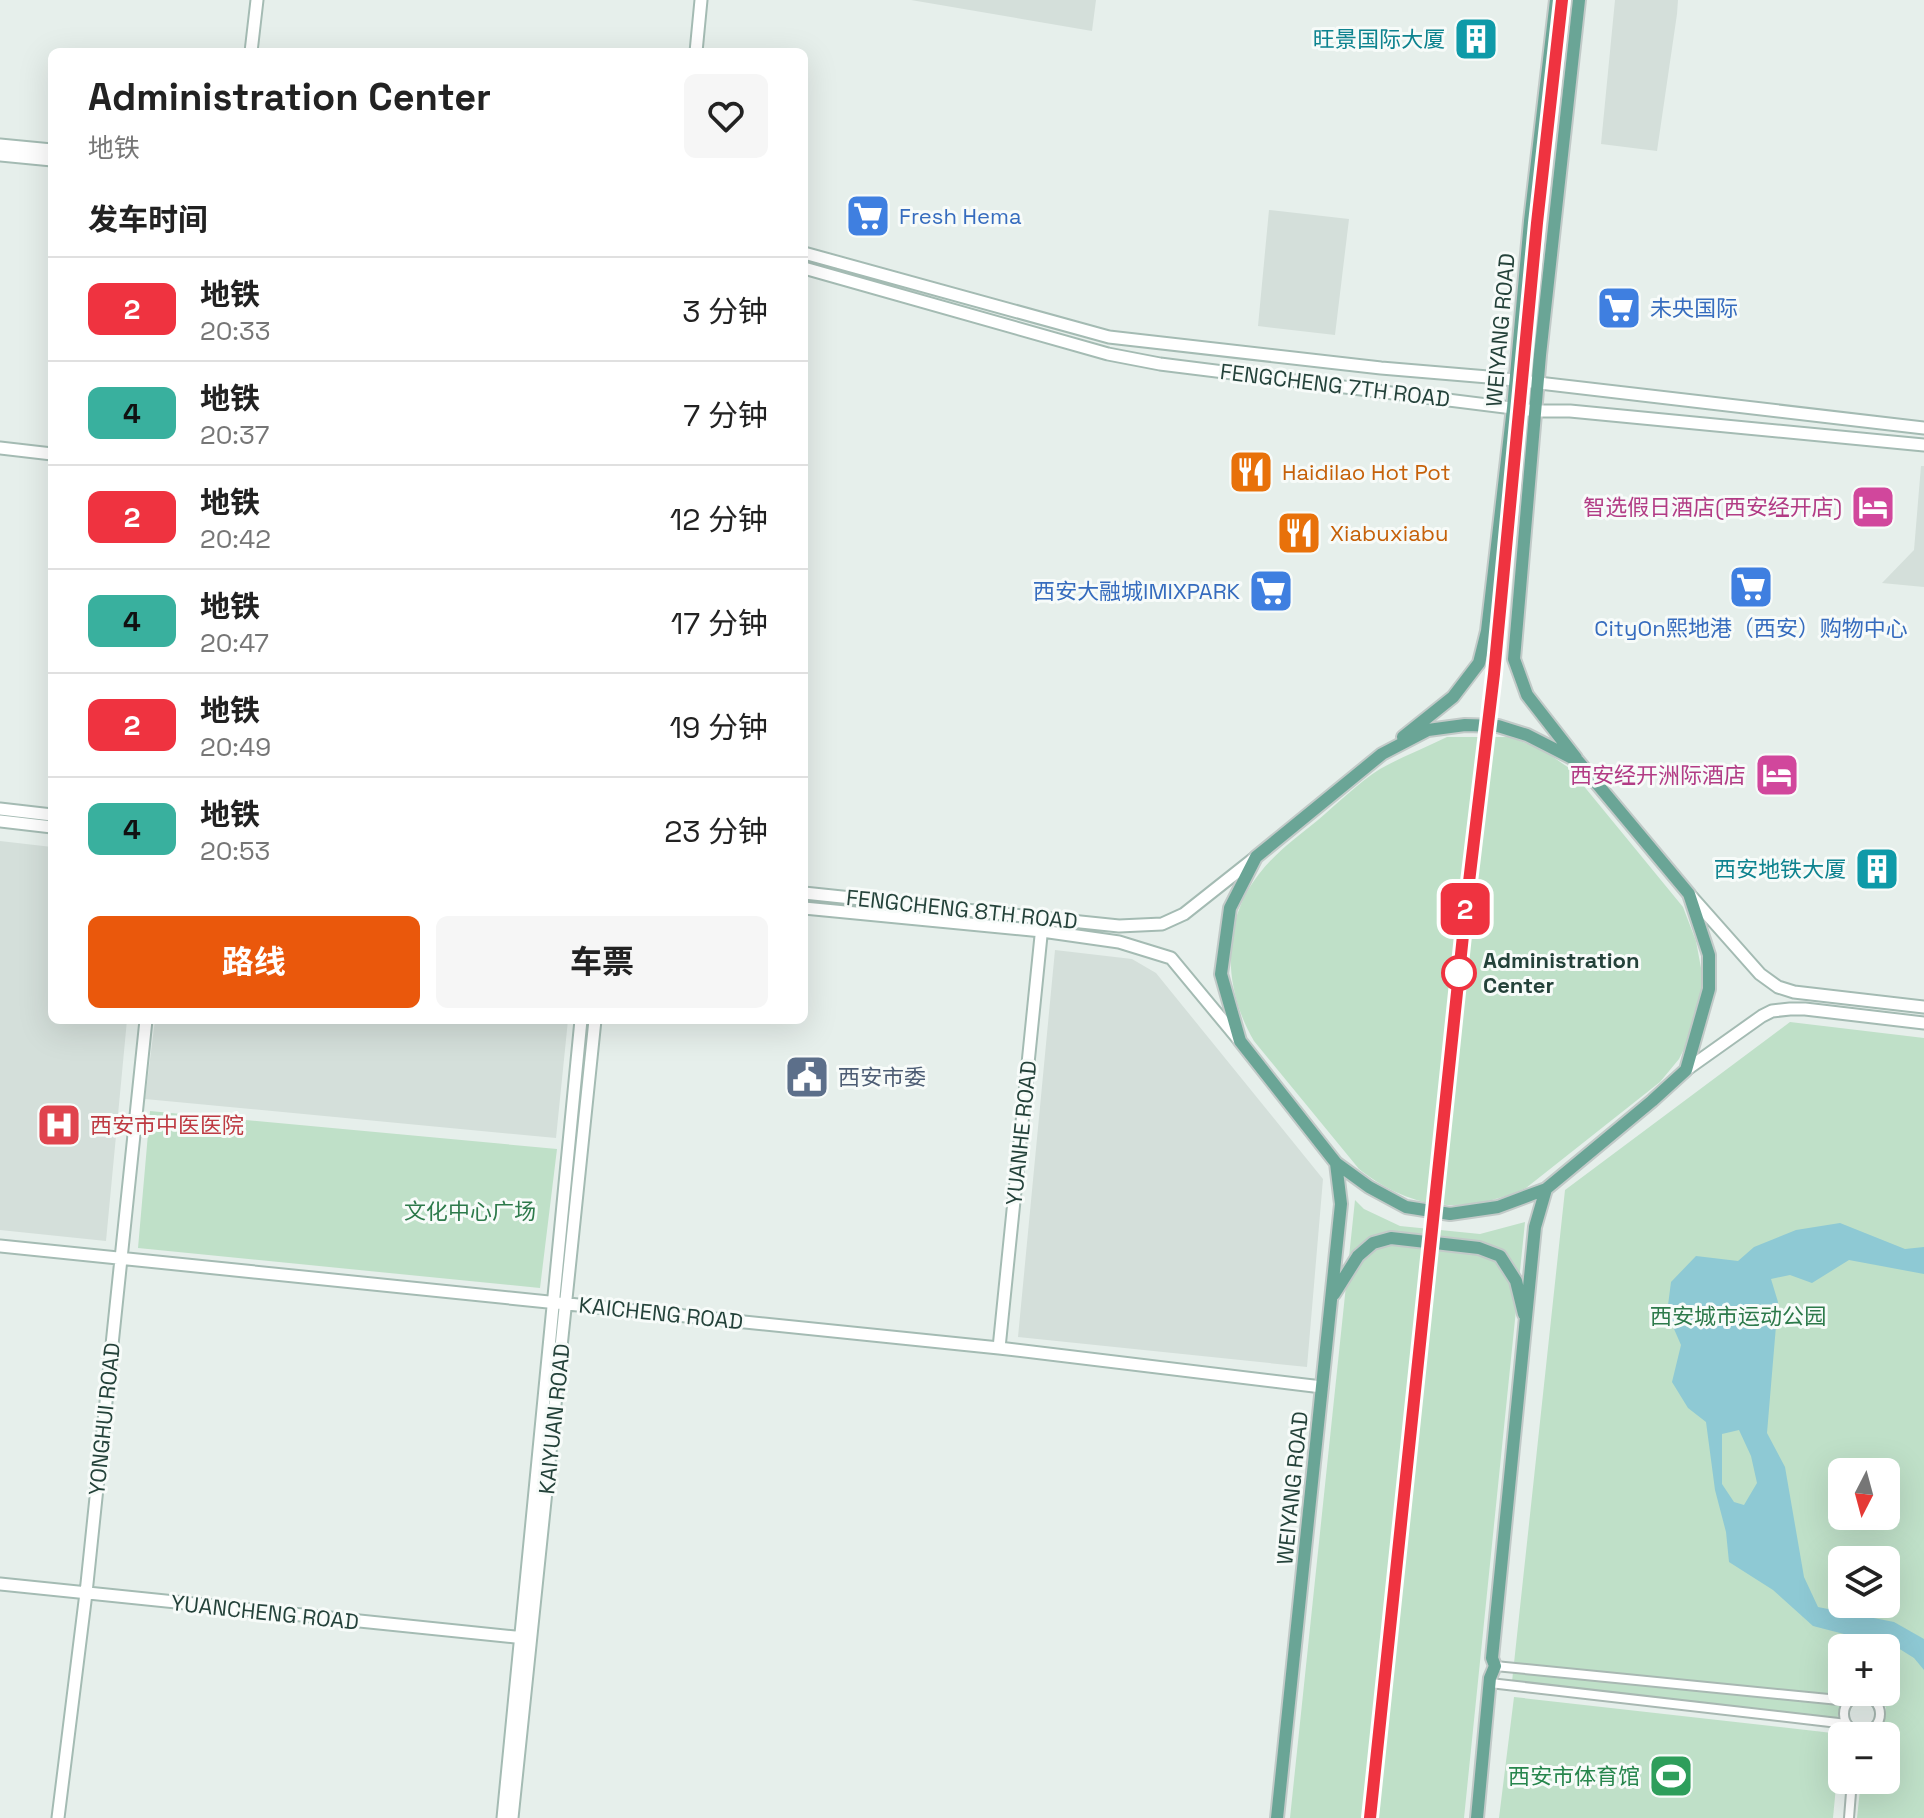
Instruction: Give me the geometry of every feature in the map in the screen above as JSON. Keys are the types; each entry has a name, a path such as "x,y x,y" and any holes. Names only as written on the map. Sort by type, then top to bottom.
{"main road":[{"name":"WEIYANG ROAD","path":"1382,754 1453,697 1479,663 1487,631 1556,0"},
{"name":"WEIYANG ROAD","path":"1578,761 1527,695 1514,659 1540,355 1579,0"},
{"path":"1465,725 1498,726 1527,735 1578,761 1689,894 1709,955 1709,989 1686,1070 1546,1189 1498,1207 1450,1214 1406,1207 1369,1187 1336,1163 1240,1041 1221,974 1230,908 1256,857 1382,754 1428,730 1465,725"},
{"name":"WEIYANG ROAD","path":"1277,1818 1341,1204 1336,1163"},
{"path":"1477,1818 1490,1683 1495,1666 1492,1658 1535,1227 1546,1189"},
{"path":"1331,1298 1358,1256 1373,1243 1391,1238 1479,1248 1500,1256 1516,1281 1526,1325"}],"street":[{"path":"251,48 257,0"},
{"path":"696,48 701,0"},
{"path":"0,145 48,150"},
{"path":"0,155 48,160"},
{"name":"FENGCHENG 7TH ROAD","path":"808,254 1109,337 1381,368 1539,382 1924,428"},
{"name":"FENGCHENG 7TH ROAD","path":"808,269 1108,354 1160,364 1536,411 1570,411 1924,445"},
{"path":"0,448 48,454"},
{"path":"0,809 48,815"},
{"path":"0,821 48,827"},
{"name":"FENGCHENG 8TH ROAD","path":"808,893 1119,926 1162,924 1184,914 1256,857"},
{"path":"1689,894 1760,974 1778,987 1794,992 1924,1007"},
{"name":"FENGCHENG 8TH ROAD","path":"808,908 1042,931 1119,942 1171,958 1240,1041"},
{"name":"YUANHE ROAD","path":"999,1348 1043,918"},
{"path":"1686,1070 1772,1011 1805,1009 1924,1023"},
{"name":"YONGHUI ROAD","path":"58,1818 86,1593 146,1024"},
{"name":"KAIYUAN ROAD","path":"560,1303 581,1024"},
{"name":"KAIYUAN ROAD","path":"503,1818 595,1024"},
{"name":"KAICHENG ROAD","path":"0,1246 999,1348 1322,1387"},
{"name":"YUANCHENG ROAD","path":"0,1584 525,1638"},
{"name":"KAIYUAN ROAD","path":"512,1818 525,1638"},
{"path":"1495,1666 1828,1699"},
{"path":"1490,1683 1830,1722"},
{"path":"1849,1818 1851,1794"}],"shaded area":[{"path":"911,0 1096,0 1092,31"},
{"path":"1615,0 1678,0 1657,151 1601,144"},
{"path":"1269,210 1349,219 1335,335 1258,326"},
{"path":"1921,466 1924,466 1924,587 1882,583 1914,550"},
{"name":"西安市中医医院","path":"0,841 48,847 48,1024 127,1024 106,1241 0,1230"},
{"path":"1055,950 1132,959 1156,973 1323,1179 1307,1367 1018,1337"},
{"path":"154,1024 568,1024 556,1138 145,1099"}],"green space":[{"path":"1447,737 1510,737 1543,750 1569,768 1683,907 1696,941 1702,986 1690,1037 1679,1059 1660,1082 1526,1188 1503,1197 1460,1205 1419,1201 1379,1183 1359,1169 1254,1041 1237,1000 1231,957 1232,935 1246,893 1272,859 1372,774"},
{"name":"西安城市运动公园","path":"1790,1022 1924,1038 1924,1818 1857,1818 1860,1794 1900,1794 1900,1722 1882,1722 1885,1706 1900,1706 1900,1634 1828,1634 1828,1706 1842,1706 1837,1722 1828,1722 1828,1725 1511,1691 1565,1190"},
{"name":"文化中心广场","path":"150,1111 557,1149 540,1288 138,1248"},
{"path":"1355,1200 1364,1209 1400,1226 1480,1234 1525,1222 1464,1818 1290,1818"},
{"name":"西安市体育馆","path":"1514,1697 1828,1733 1828,1794 1835,1794 1833,1818 1499,1818"}],"water":[{"path":"1840,1223 1905,1249 1924,1247 1924,1274 1849,1260 1812,1283 1790,1275 1771,1279 1778,1302 1767,1433 1785,1467 1804,1577 1818,1607 1828,1609 1828,1618 1874,1618 1894,1622 1924,1639 1924,1670 1914,1658 1900,1649 1900,1634 1844,1634 1813,1626 1773,1590 1729,1562 1706,1422 1688,1408 1672,1382 1681,1345 1667,1313 1671,1282 1696,1256 1738,1261 1754,1247 1796,1230","holes":["1739,1430 1751,1456 1757,1483 1744,1505 1734,1502 1722,1484 1722,1434"]}],"metro line":[{"name":"2","path":"1370,1818 1466,907 1494,674 1537,223 1562,0"}],"place":[{"name":"旺景国际大厦","path":"1476,39"},
{"name":"Fresh Hema","path":"868,216"},
{"name":"未央国际","path":"1619,308"},
{"name":"Haidilao Hot Pot","path":"1251,472"},
{"name":"智选假日酒店(西安经开店)","path":"1873,507"},
{"name":"Xiabuxiabu","path":"1299,533"},
{"name":"CityOn熙地港（西安）购物中心","path":"1751,587"},
{"name":"西安大融城IMIXPARK","path":"1271,591"},
{"name":"西安经开洲际酒店","path":"1777,775"},
{"name":"西安地铁大厦","path":"1877,869"},
{"name":"Administration Center","path":"1459,973"},
{"name":"西安市委","path":"807,1077"},
{"name":"西安市中医医院","path":"59,1125"},
{"name":"西安市体育馆","path":"1671,1776"}]}
